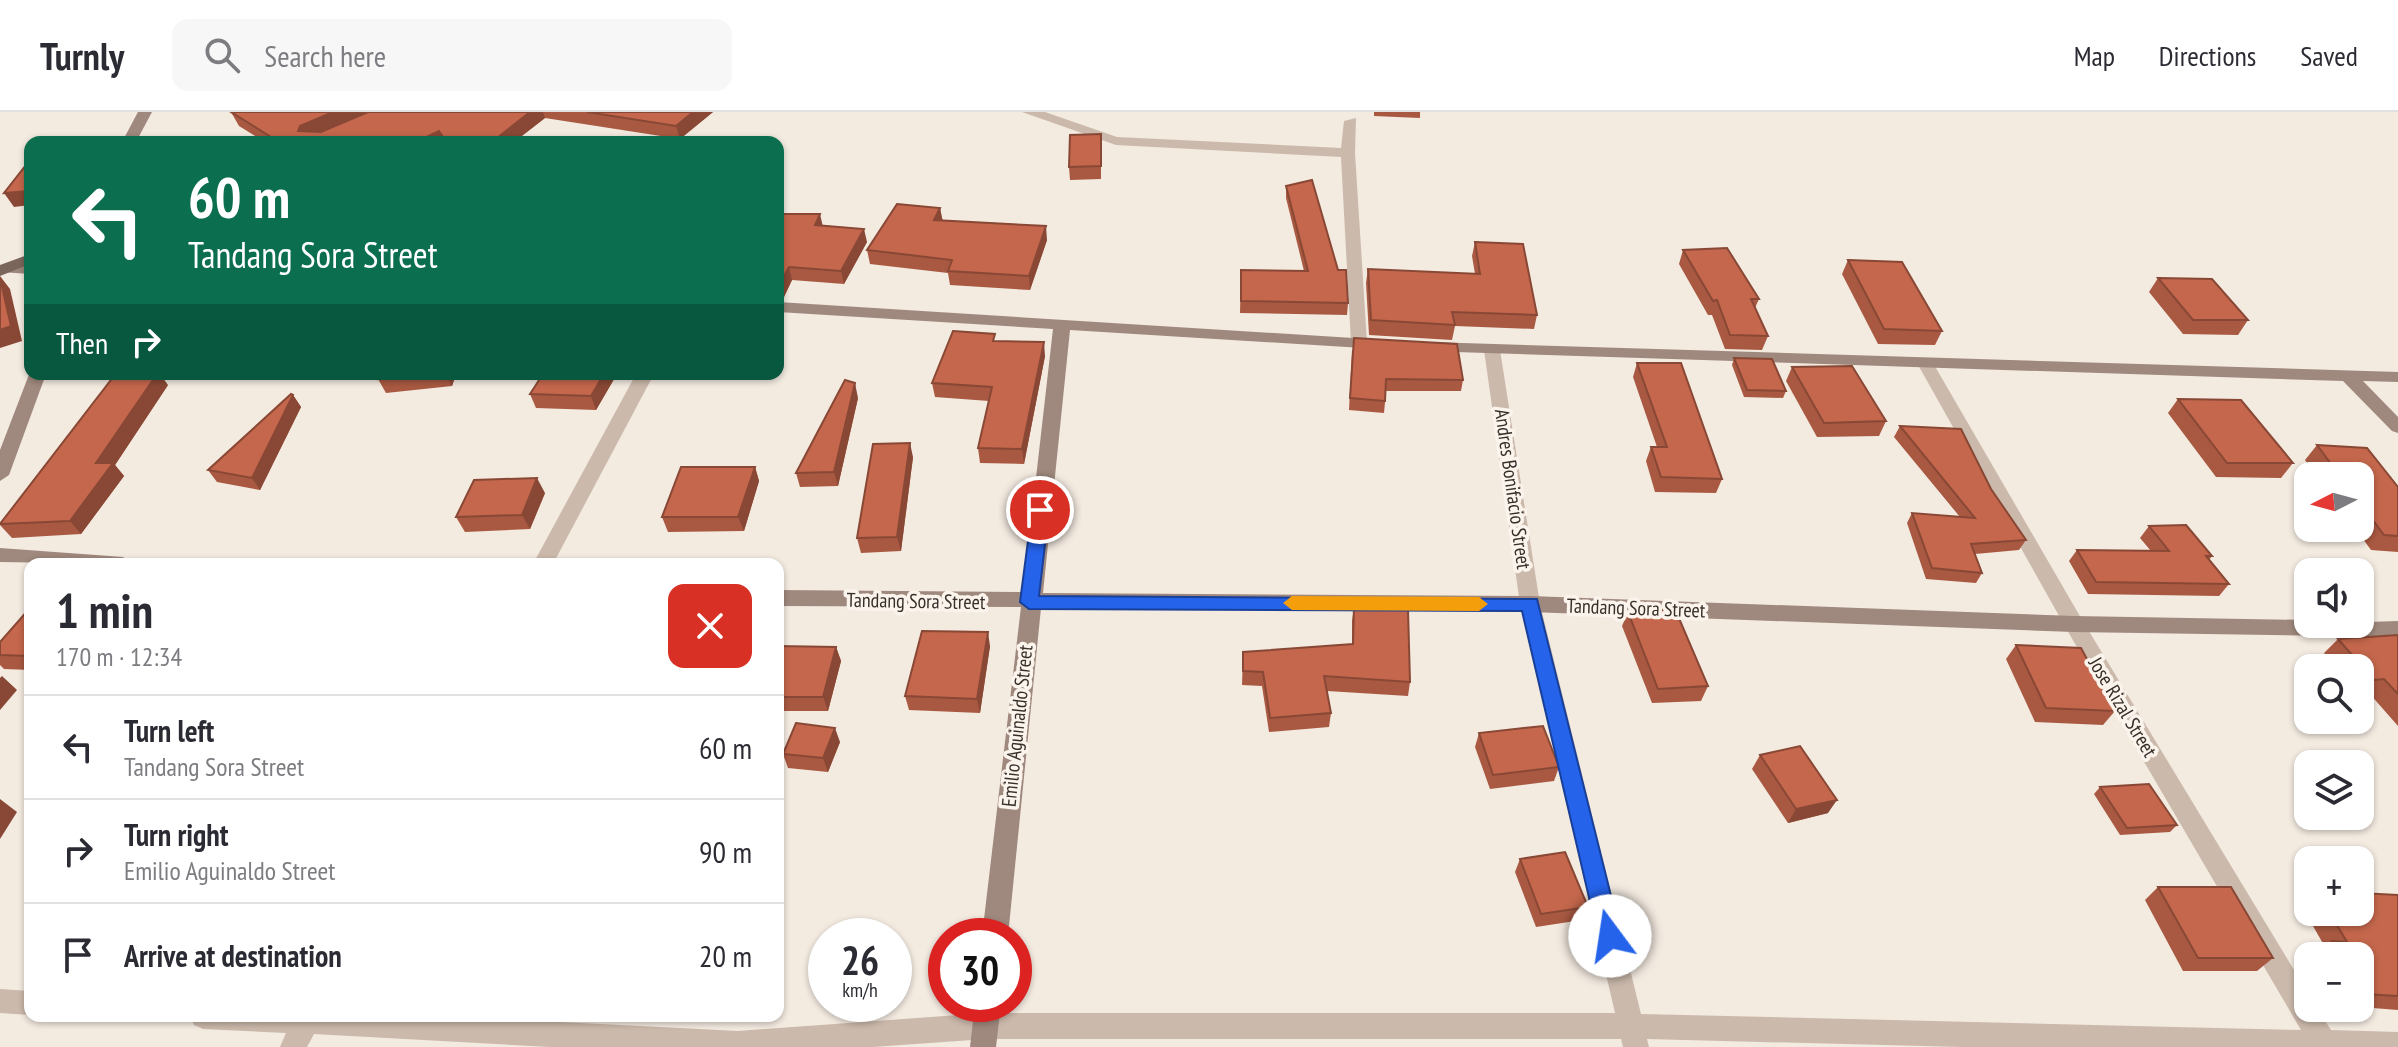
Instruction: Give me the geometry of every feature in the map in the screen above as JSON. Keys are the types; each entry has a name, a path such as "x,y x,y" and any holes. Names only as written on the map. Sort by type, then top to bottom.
{"main road":[{"path":"2,270 24,261"}],"street":[{"path":"132,136 145,112"},
{"path":"1029,112 1055,118 1081,131 1116,141 1348,153"},
{"path":"1351,121 1348,153 1359,343"},
{"path":"2,270 24,269"},
{"path":"784,307 1492,350 2398,377"},
{"name":"Emilio Aguinaldo Street","path":"997,918 1029,602 1062,326"},
{"name":"Andres Bonifacio Street","path":"1492,350 1530,604 1634,1037"},
{"name":"Jose Rizal Street","path":"1925,363 2074,624 2326,1046"},
{"path":"2348,376 2398,427"},
{"path":"0,475 35,380"},
{"path":"546,558 642,380"},
{"path":"0,555 41,558"},
{"name":"Tandang Sora Street","path":"784,598 1530,604 2074,624 2398,629"},
{"path":"0,1001 24,1003"},
{"path":"249,1022 303,1029 738,1044 986,1026 2398,1045"}],"building":[{"path":"231,112 333,112 300,126 298,131 321,132 368,112 530,112 500,136 442,136 439,131 429,136 269,136"},
{"path":"587,112 693,112 676,126"},
{"path":"1101,134 1101,166 1069,167 1070,135"},
{"path":"24,168 24,191 4,193"},
{"path":"1312,180 1338,270 1346,270 1348,303 1241,301 1241,270 1308,271 1286,186"},
{"path":"897,204 940,208 934,220 1046,226 1029,276 948,271 952,260 867,250"},
{"path":"784,214 820,214 815,225 864,229 841,271 789,267 784,276"},
{"path":"1475,242 1523,244 1537,315 1452,312 1455,325 1371,320 1368,269 1480,274"},
{"path":"1727,248 1759,299 1751,299 1768,336 1730,335 1717,300 1713,301 1683,250"},
{"path":"1848,260 1902,262 1942,331 1884,329"},
{"path":"0,278 11,326 0,330"},
{"path":"2158,278 2212,279 2248,320 2193,320"},
{"path":"953,331 995,334 993,341 1044,342 1022,449 978,448 992,387 932,383"},
{"path":"1354,338 1457,344 1463,380 1386,379 1385,401 1350,398"},
{"path":"1734,358 1772,359 1786,391 1747,390"},
{"path":"1637,363 1681,363 1722,479 1661,477 1651,447 1667,447"},
{"path":"1852,366 1886,421 1824,423 1792,367"},
{"path":"111,380 153,380 96,463 113,463 70,521 0,524"},
{"path":"539,380 600,380 591,396 530,394"},
{"path":"845,380 855,383 834,472 796,473"},
{"path":"291,394 252,478 208,470"},
{"path":"2178,399 2241,400 2293,463 2227,463"},
{"path":"1900,426 1961,429 1991,489 2026,540 1971,544 1982,573 1932,568 1912,513 1975,518"},
{"path":"910,443 897,537 857,538 873,444"},
{"path":"2317,445 2367,448 2398,487 2398,536 2384,535 2374,522 2374,462 2330,462"},
{"path":"681,467 755,467 738,517 662,517"},
{"path":"537,478 522,515 456,517 474,480"},
{"path":"2186,525 2212,556 2206,556 2229,584 2096,582 2077,550 2169,551 2149,526"},
{"path":"1354,607 1408,610 1410,682 1324,676 1331,713 1270,718 1263,672 1243,671 1243,652 1353,644"},
{"path":"1675,609 1708,686 1658,689 1628,612"},
{"path":"24,615 24,656 0,655 0,642"},
{"path":"922,631 988,632 977,699 905,696"},
{"path":"2398,635 2398,694 2384,679 2374,680 2374,654 2351,654 2338,639"},
{"path":"2016,645 2081,648 2115,711 2046,708"},
{"path":"784,646 836,647 823,697 784,697"},
{"path":"796,723 835,728 823,758 784,754"},
{"path":"1543,726 1559,767 1493,775 1479,733"},
{"path":"1800,746 1837,800 1796,809 1760,755"},
{"path":"2149,784 2177,825 2127,828 2100,787"},
{"path":"1565,852 1588,907 1541,914 1520,859"},
{"path":"2158,887 2231,887 2273,958 2198,958"},
{"path":"2374,894 2398,895 2398,996 2374,995 2374,942 2347,942 2337,926 2374,926"}],"slow traffic":[{"path":"1292,603 1479,604"}],"route":[{"path":"1040,510 1029,602 1530,604 1610,936"}]}
